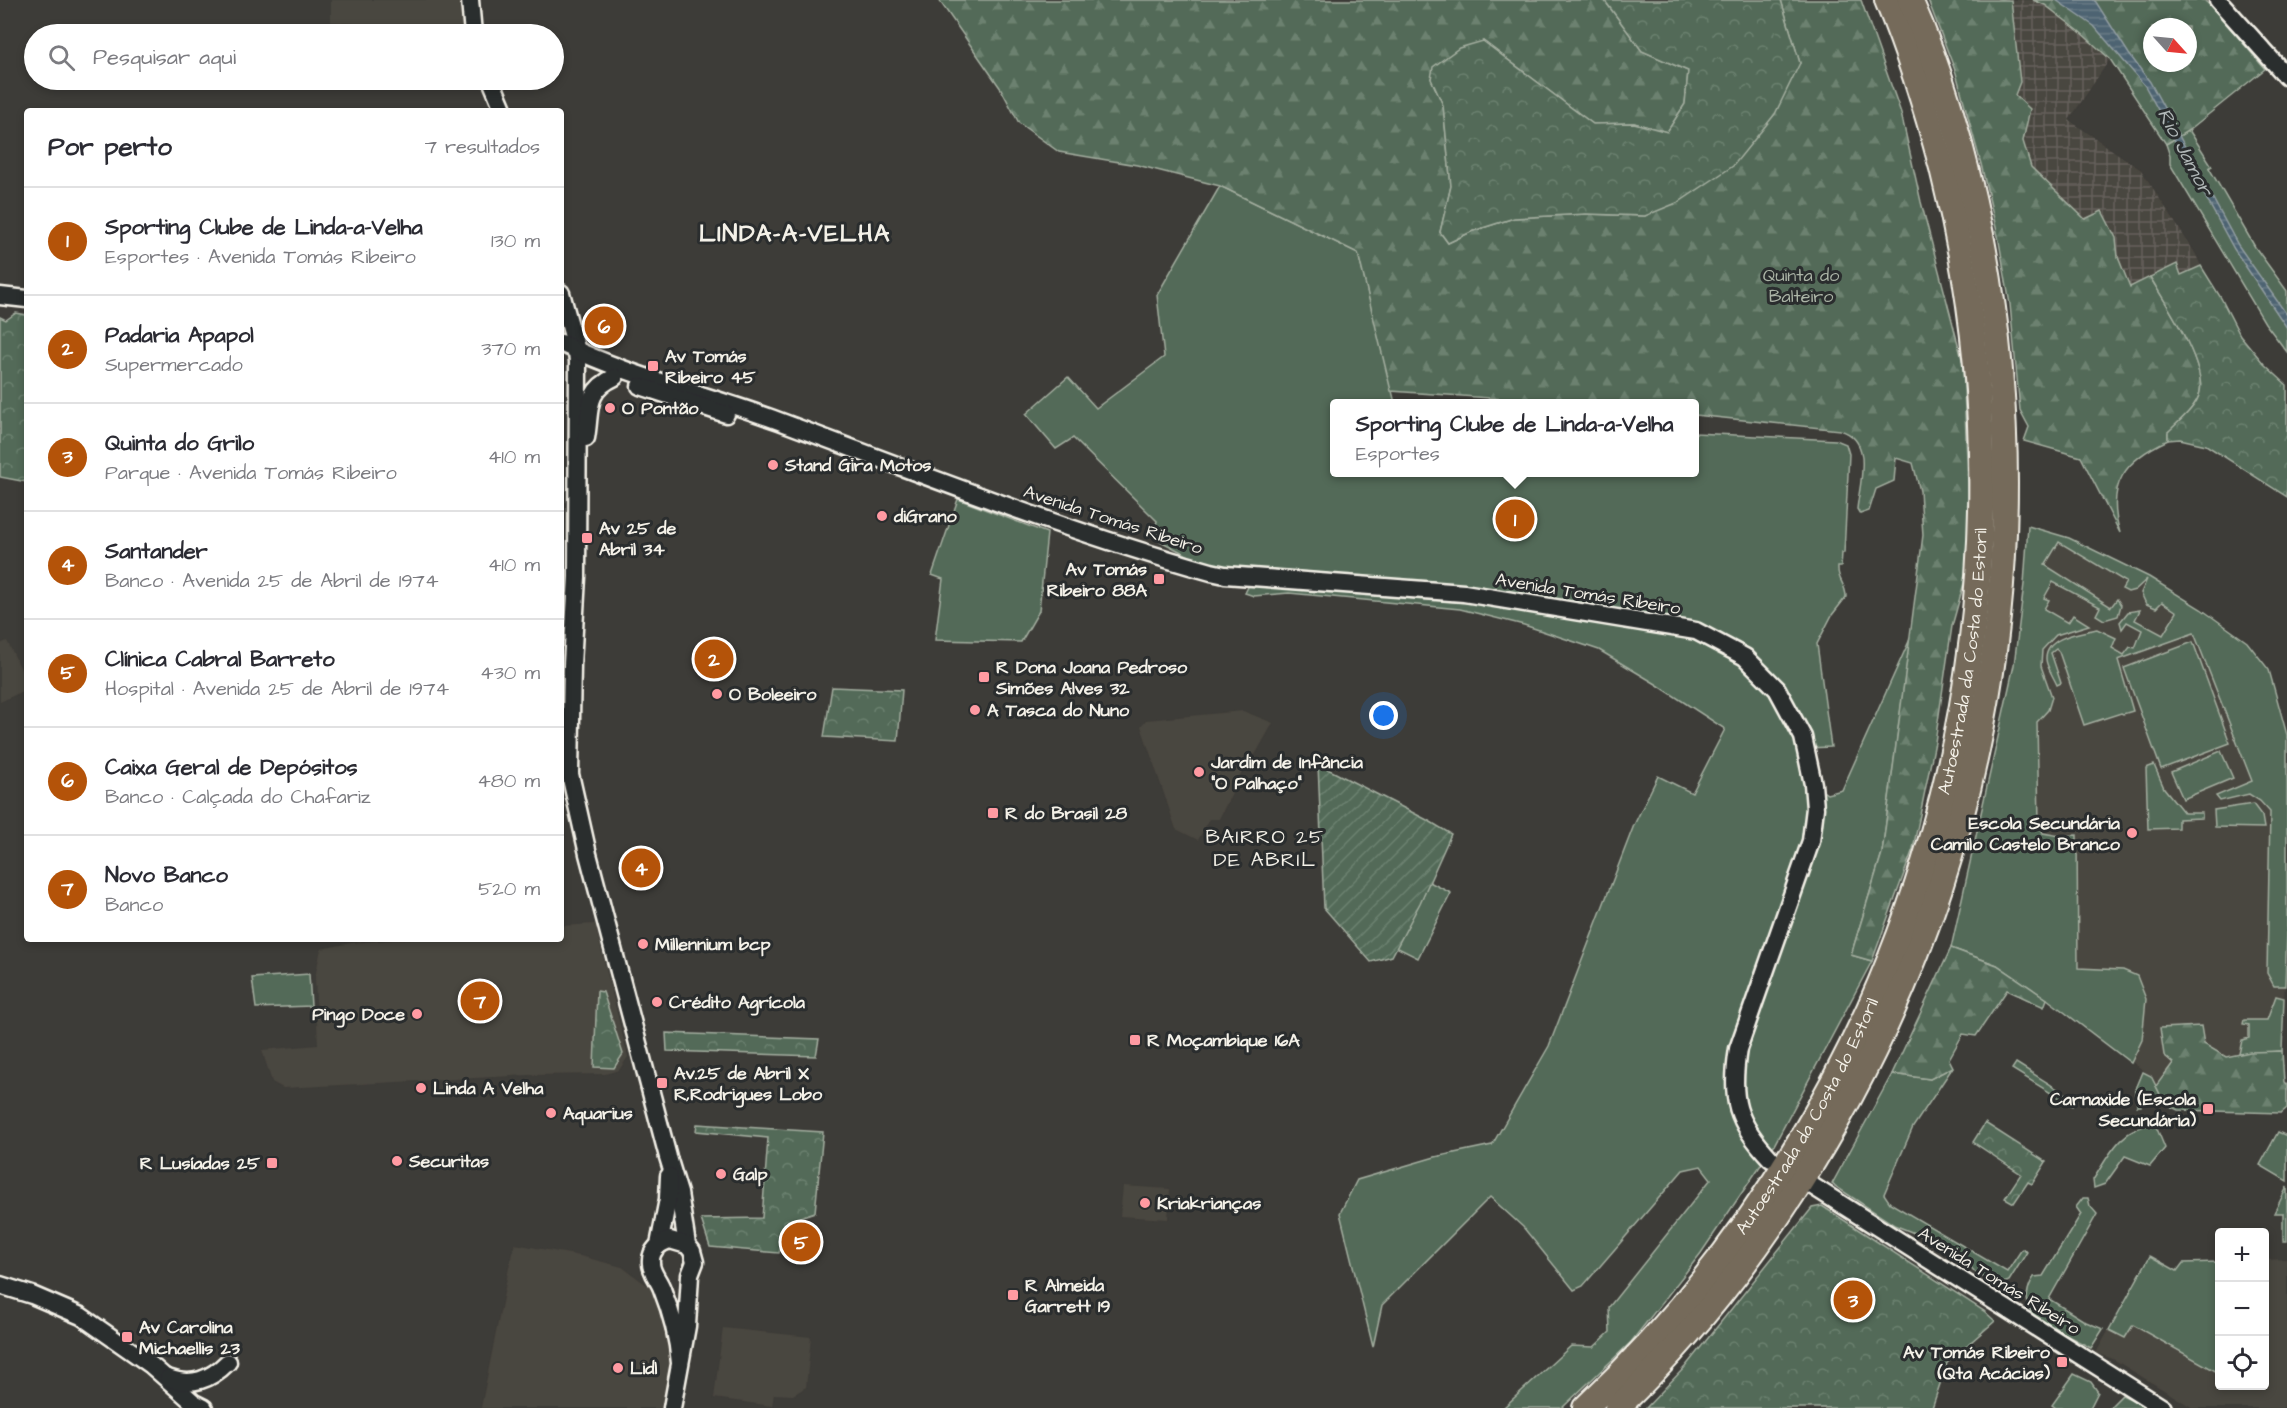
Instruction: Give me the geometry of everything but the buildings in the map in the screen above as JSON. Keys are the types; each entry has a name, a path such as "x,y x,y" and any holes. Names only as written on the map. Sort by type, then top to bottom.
{"highway":[{"name":"Autoestrada da Costa do Estoril","path":"1585,1408 1665,1325 1710,1271 1775,1180 1813,1119 1846,1057 1896,944 1928,850 1949,771 1968,668 1978,586 1982,490 1977,374 1971,309 1950,201 1926,107 1887,0"},
{"name":"Autoestrada da Costa do Estoril","path":"1617,1408 1677,1346 1744,1264 1778,1216 1836,1124 1890,1017 1921,943 1958,832 1974,766 1990,673 2001,588 2004,486 2000,373 1992,295 1968,178 1940,77 1911,0"}],"street":[{"path":"470,0 472,24"},
{"path":"2218,0 2287,77"},
{"path":"495,90 503,108"},
{"path":"0,296 24,299"},
{"path":"564,310 572,356 576,461 577,577 571,677 570,774 588,854 679,1193 687,1245"},
{"name":"Avenida Tomás Ribeiro","path":"572,356 615,377 775,425"},
{"name":"Avenida Tomás Ribeiro","path":"572,356 628,371 1058,525 1211,572 1225,575 1464,593 1696,631 1744,657 1777,689 1803,737 1813,784 1815,808 1811,841 1738,1048 1734,1070 1734,1090 1738,1111 1746,1128 1771,1159"},
{"path":"576,461 585,443 591,398 597,389 615,377"},
{"path":"668,1157 668,1199 659,1245 654,1251 651,1262 653,1273 658,1279 675,1323 680,1363"},
{"name":"Avenida Tomás Ribeiro","path":"1814,1187 2163,1408"},
{"path":"659,1245 676,1240 687,1245 692,1251 695,1262 690,1275 687,1326 672,1408"},
{"path":"658,1279 675,1284 690,1275"},
{"path":"0,1285 43,1299 81,1316 166,1377 194,1403 204,1408"},
{"path":"0,1297 35,1307 74,1324 135,1367 184,1408"},
{"path":"166,1377 183,1383 204,1380 228,1362"}],"shaded area":[{"path":"331,0 463,0 462,24 331,22"},
{"path":"2011,0 2033,0 2045,5 2110,59 2069,120 2141,170 2195,253 2201,266 2181,275 2176,264 2130,287 2118,257 2116,238 2101,211 2085,219 2031,167 2023,141 2030,109 2015,95 2020,82"},
{"name":"Escola Secundária Camilo Castelo Branco","path":"2028,526 2069,538 2149,577 2215,619 2269,670 2287,735 2287,930 2282,1051 2250,1052 2226,1057 2204,1044 2160,1028 2164,1055 2174,1063 2156,1086 2151,1076 1997,965 1951,948 2014,665 2024,584"},
{"path":"7,641 24,675 24,690 0,702 0,644"},
{"name":"Jardim de Infância \"O Palhaço\"","path":"1243,711 1273,723 1255,755 1251,754 1219,819 1209,819 1198,840 1176,829 1141,726 1146,720"},
{"path":"595,924 628,1057 619,1070 605,1074 529,1075 283,1088 272,1082 262,1050 318,1045 315,977 321,949 364,942 564,942 564,926"},
{"name":"Kriakrianças","path":"1123,1186 1170,1189 1168,1219 1120,1216"},
{"path":"515,1244 580,1256 622,1267 655,1291 674,1350 661,1408 481,1408"},
{"path":"2150,1256 2177,1271 2183,1263 2215,1262 2215,1390 2269,1390 2269,1260 2287,1259 2287,1408 2193,1408 2113,1359 2096,1353"},
{"path":"723,1328 811,1337 806,1387 793,1395 774,1394 772,1406 714,1398"}],"green space":[{"name":"Quinta do Balteiro","path":"939,0 1602,0 1642,51 1688,71 1685,104 1667,132 1634,123 1593,124 1483,41 1431,78 1443,105 1451,186 1440,232 1448,243 1473,231 1514,218 1586,214 1645,216 1800,63 1781,0 1861,0 1901,113 1921,202 1963,363 1971,558 1952,626 1935,742 1913,849 1872,961 1851,955 1882,853 1923,535 1920,491 1913,463 1896,458 1894,481 1876,489 1869,511 1860,514 1857,509 1862,474 1861,452 1851,435 1840,430 1699,415 1699,399 1506,399 1391,391 1358,253 1220,186 1137,165 1059,152 1019,123 1001,89"},
{"path":"1602,0 1781,0 1800,63 1775,114 1733,166 1679,202 1645,216 1586,214 1514,218 1473,231 1448,243 1440,232 1451,186 1443,105 1431,79 1433,67 1459,48 1483,41 1593,124 1634,123 1667,132 1685,104 1688,71 1642,51"},
{"path":"1928,0 2011,0 2020,82 2015,95 2030,109 2023,141 2031,167 2085,219 2102,211 2116,238 2118,257 2130,287 2150,277 2183,333 2197,365 2200,392 2195,403 2168,432 2168,440 2140,456 2122,476 2115,501 2120,533 2081,457 2024,441 2029,427 2020,410 2010,304 1998,236 1956,73"},
{"path":"2033,0 2204,0 2265,69 2189,130 2166,144 2110,59 2045,5"},
{"path":"2189,130 2212,166 2209,168 2255,247 2287,291 2287,352 2265,323 2170,164 2166,144"},
{"path":"1220,186 1358,253 1394,399 1330,399 1330,477 1699,477 1699,433 1836,440 1846,444 1849,454 1844,553 1842,553 1841,567 1838,567 1846,597 1832,615 1817,644 1831,747 1806,748 1813,784 1827,794 1842,790 1910,639 1882,853 1851,955 1872,961 1773,1147 1701,1253 1631,1342 1562,1408 1503,1408 1571,1346 1594,1347 1610,1332 1609,1307 1711,1179 1701,1166 1683,1170 1583,1286 1574,1290 1523,1227 1490,1197 1382,1305 1373,1347 1340,1213 1357,1180 1435,1157 1492,1145 1549,1046 1634,825 1658,776 1692,793 1725,729 1599,650 1524,625 1460,609 1289,593 1254,596 1245,593 1249,585 1481,604 1673,628 1464,593 1225,575 1153,537 1157,521 1073,438 1056,449 1026,414 1068,377 1096,408 1164,357 1157,295"},
{"path":"2177,264 2181,275 2201,266 2240,335 2264,364 2287,385 2287,497 2206,445 2180,439 2168,440 2168,432 2191,409 2200,392 2197,365 2191,349 2150,277"},
{"path":"16,313 24,314 24,481 0,477 0,317 6,320"},
{"path":"958,499 1047,533 1039,611 1021,642 935,640 943,579 932,575"},
{"path":"2028,526 2069,538 2149,577 2201,609 2247,642 2269,670 2287,735 2285,986 2274,986 2267,973 2270,812 2260,801 2249,794 2220,801 2216,796 2252,781 2194,633 2118,660 2133,711 2084,725 2056,649 2051,653 2061,683 2057,685 2047,665 2048,651 2052,645 2074,634 2097,629 2116,638 2112,648 2124,655 2130,647 2135,648 2142,630 2127,622 2122,629 2120,622 2128,612 2140,610 2135,620 2163,635 2177,612 2162,602 2156,608 2146,604 2141,593 2147,579 2135,590 2128,592 2122,589 2126,582 2059,542 2045,565 2111,607 2117,599 2121,605 2118,616 2104,620 2096,615 2100,607 2053,582 2044,598 2049,600 2044,609 2068,623 2073,615 2089,625 2056,635 2042,650 2041,666 2052,697 2048,710 2037,722 2039,822 2043,833 2060,836 2077,835 2078,968 2123,970 2137,976 2146,999 2142,1040 2131,1063 2047,999 1997,965 1951,948 2014,665 2024,584"},
{"path":"2193,642 2230,743 2161,769 2124,668"},
{"path":"832,687 902,690 898,741 824,737"},
{"path":"2221,751 2233,778 2183,799 2171,772"},
{"path":"1318,764 1451,834 1420,903 1392,956 1371,962 1324,908"},
{"path":"2154,765 2164,788 2184,813 2202,813 2202,818 2178,819 2178,828 2148,829 2146,768"},
{"path":"2253,804 2262,816 2264,828 2215,827 2214,810"},
{"path":"1412,873 1451,893 1418,958 1378,938"},
{"path":"1951,948 1997,965 2047,999 2044,1007 2007,990 1976,1036 1963,1034 1949,1059 1953,1067 1930,1079 1892,1074"},
{"path":"309,974 311,1006 256,1008 252,978"},
{"path":"597,991 603,992 623,1054 614,1068 594,1067"},
{"path":"2276,996 2284,998 2282,1051 2239,1054 2242,1040 2249,1038 2249,1025 2243,1024 2244,1020 2267,1020"},
{"path":"2201,1026 2204,1044 2226,1057 2250,1052 2282,1051 2284,1082 2287,1085 2287,1108 2281,1113 2178,1110 2165,1104 2156,1086 2173,1063 2164,1055 2160,1028"},
{"path":"666,1033 819,1039 816,1056 667,1051"},
{"path":"2016,1063 2075,1100 2072,1106 2012,1069"},
{"path":"1953,1067 1913,1127 1884,1194 1890,1203 2007,1272 2022,1249 2027,1252 2009,1281 1999,1285 1977,1274 1952,1248 1894,1225 1832,1184 1892,1074 1930,1079"},
{"path":"2143,1072 2151,1076 2165,1104 2159,1104 2153,1098 2147,1097 2142,1100 2141,1106 2137,1106 2135,1091"},
{"path":"1985,1123 2046,1162 2032,1184 2028,1182 2014,1203 2005,1198 2021,1174 1973,1142"},
{"path":"697,1124 823,1132 815,1212 788,1221 779,1253 710,1247 701,1219 762,1218 768,1138 696,1131"},
{"path":"2155,1124 2165,1148 2150,1166 2125,1156 2105,1184 2094,1188 2093,1180 2117,1144 2133,1130"},
{"path":"2278,1132 2287,1136 2287,1181 2260,1165"},
{"path":"2287,1187 2287,1241 2283,1241 2283,1213 2274,1213"},
{"path":"2083,1198 2088,1198 2090,1206 2097,1214 2049,1299 2086,1322 2103,1329 2091,1348 2036,1317 2027,1299 2034,1277 2043,1276 2081,1214 2076,1207"},
{"path":"1822,1206 1984,1311 1995,1321 1947,1363 1932,1408 1646,1408 1685,1367 1812,1208"},
{"path":"2150,1256 2177,1271 2183,1263 2215,1262 2215,1371 2133,1325 2125,1338 2109,1330"},
{"path":"2074,1374 2091,1382 2098,1392 2090,1408 2056,1408 2052,1405"},
{"path":"2122,1395 2150,1408 2109,1408"}],"water":[{"name":"Rio Jamor","path":"2056,0 2093,0 2096,2 2150,82 2238,245 2287,315 2287,328 2234,249 2145,86 2094,26"}],"place":[{"name":"Caixa Geral de Depósitos","path":"604,326"},
{"name":"Av Tomás Ribeiro 45","path":"653,366"},
{"name":"O Pontão","path":"610,408"},
{"name":"Stand Gira Motos","path":"773,465"},
{"name":"diGrano","path":"882,516"},
{"name":"Sporting Clube de Linda-a-Velha","path":"1515,519"},
{"name":"Av 25 de Abril 34","path":"587,538"},
{"name":"Av Tomás Ribeiro 88A","path":"1159,579"},
{"name":"Padaria Apapol","path":"714,659"},
{"name":"R Dona Joana Pedroso Simões Alves 32","path":"984,677"},
{"name":"O Boleeiro","path":"717,694"},
{"name":"A Tasca do Nuno","path":"975,710"},
{"name":"Jardim de Infância \"O Palhaço\"","path":"1199,772"},
{"name":"R do Brasil 28","path":"993,813"},
{"name":"Escola Secundária Camilo Castelo Branco","path":"2132,833"},
{"name":"Santander","path":"641,868"},
{"name":"Millennium bcp","path":"643,944"},
{"name":"Novo Banco","path":"480,1001"},
{"name":"Crédito Agrícola","path":"657,1002"},
{"name":"Pingo Doce","path":"417,1014"},
{"name":"R Moçambique 16A","path":"1135,1040"},
{"name":"Av.25 de Abril X R,Rodrigues Lobo","path":"662,1083"},
{"name":"Linda A Velha","path":"421,1088"},
{"name":"Carnaxide (Escola Secundária)","path":"2208,1109"},
{"name":"Aquarius","path":"551,1113"},
{"name":"Securitas","path":"397,1161"},
{"name":"R Lusíadas 25","path":"272,1163"},
{"name":"Galp","path":"721,1174"},
{"name":"Kriakrianças","path":"1145,1203"},
{"name":"Clínica Cabral Barreto","path":"801,1242"},
{"name":"R Almeida Garrett 19","path":"1013,1295"},
{"name":"Quinta do Grilo","path":"1853,1300"},
{"name":"Av Carolina Michaellis 23","path":"127,1337"},
{"name":"Av Tomás Ribeiro (Qta Acácias)","path":"2062,1362"},
{"name":"Lidl","path":"618,1368"}],"district":[{"name":"LINDA-A-VELHA","path":"795,234"},
{"name":"BAIRRO 25 DE ABRIL","path":"1265,848"}]}
